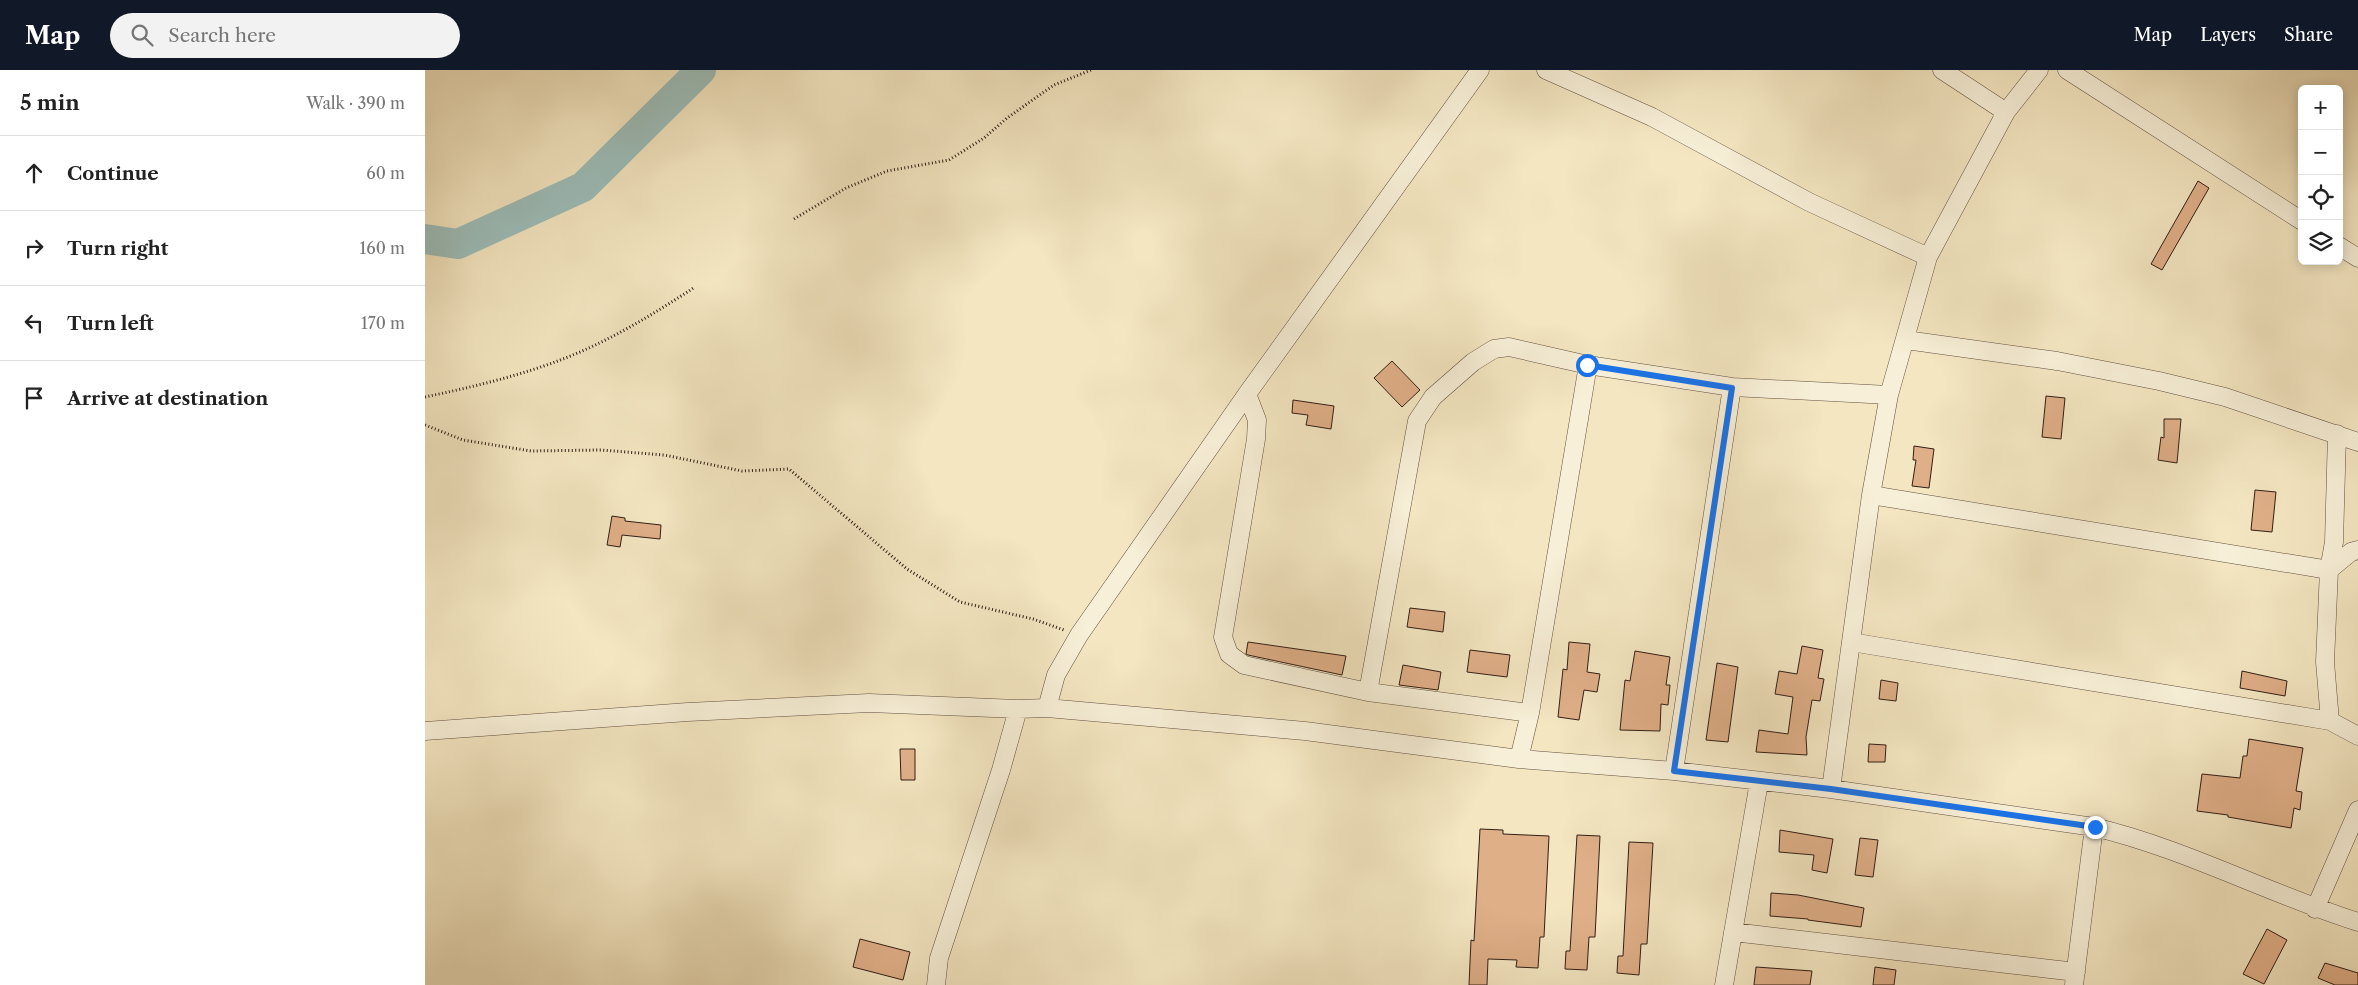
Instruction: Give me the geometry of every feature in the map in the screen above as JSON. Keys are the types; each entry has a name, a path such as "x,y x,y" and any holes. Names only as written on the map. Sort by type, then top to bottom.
{"street":[{"path":"1047,708 1056,674 1079,635 1247,394 1480,70"},
{"path":"1546,70 1652,117 1809,202 1928,257"},
{"path":"1942,70 2006,112"},
{"path":"1831,789 1871,495 1889,395 1928,257 2006,112 2039,70"},
{"path":"2067,70 2299,220"},
{"path":"2343,249 2358,258"},
{"path":"1905,340 2057,361 2159,381 2225,397 2358,442"},
{"path":"1368,692 1417,421 1433,397 1473,362 1494,349 1509,347 1587,365 1732,388 1889,395"},
{"path":"1519,759 1530,713 1587,365"},
{"path":"1674,771 1732,388"},
{"path":"1247,394 1257,420 1257,439 1223,637 1229,654 1244,665 1368,692 1530,713"},
{"path":"2331,721 2325,662 2329,570 2334,542 2337,434"},
{"path":"1871,495 2329,570 2351,552 2358,550"},
{"path":"1851,642 2331,721 2358,736"},
{"path":"425,731 688,712 869,703 1018,709 1047,708 1305,731 1519,759 1674,771 1831,789 2095,827 2141,839 2315,909 2358,922"},
{"path":"936,985 939,958 1001,770 1018,709"},
{"path":"1724,985 1759,782"},
{"path":"2315,909 2358,810"},
{"path":"1733,932 2075,979 2095,827"}],"path":[{"path":"794,219 846,188 887,171 949,160 984,138 1007,118 1054,85 1091,70"},
{"path":"425,397 489,382 569,357 644,320 695,287"},
{"path":"425,425 463,440 531,451 601,450 664,455 742,471 789,469 907,569 960,602 1033,619 1079,635"}],"building":[{"path":"2198,181 2209,188 2162,270 2151,264"},
{"path":"1392,361 1420,390 1402,407 1374,378"},
{"path":"2046,396 2065,398 2061,439 2042,437"},
{"path":"1293,400 1334,406 1331,429 1306,425 1308,415 1292,413"},
{"path":"2164,419 2181,419 2177,463 2158,460 2161,437 2164,438"},
{"path":"1914,446 1934,449 1929,488 1912,486 1916,460 1913,460"},
{"path":"2255,490 2276,492 2272,532 2251,530"},
{"path":"612,516 625,518 625,521 661,525 660,539 622,535 620,547 607,545"},
{"path":"1410,608 1445,612 1443,632 1407,627"},
{"path":"1248,642 1346,656 1342,675 1248,655 1246,654"},
{"path":"1569,642 1590,644 1587,672 1600,674 1597,692 1584,690 1579,720 1558,717 1563,669 1567,670"},
{"path":"1802,646 1823,650 1818,678 1824,679 1820,701 1812,700 1806,737 1807,755 1756,752 1759,730 1788,734 1793,697 1775,694 1779,671 1797,674"},
{"path":"1470,650 1510,655 1507,677 1467,672"},
{"path":"1635,651 1670,657 1666,685 1670,685 1668,705 1661,704 1660,731 1620,730 1625,680 1630,681"},
{"path":"1717,663 1738,667 1728,742 1706,740"},
{"path":"1403,665 1441,672 1438,690 1399,685"},
{"path":"2242,671 2287,681 2285,696 2240,688"},
{"path":"1881,680 1898,683 1896,701 1879,699"},
{"path":"2249,739 2303,748 2296,791 2302,792 2300,810 2294,808 2291,828 2228,817 2228,815 2197,811 2202,774 2240,778 2243,756 2247,756"},
{"path":"1869,744 1886,745 1885,762 1868,762"},
{"path":"900,749 915,749 915,780 901,780"},
{"path":"1480,829 1503,830 1503,834 1549,836 1544,937 1540,937 1538,968 1516,967 1517,960 1488,959 1487,985 1469,985 1471,940 1474,941"},
{"path":"1780,830 1833,839 1827,873 1812,870 1814,855 1779,852"},
{"path":"1577,835 1600,836 1595,937 1589,937 1587,970 1565,969 1566,951 1570,951"},
{"path":"1860,838 1878,840 1873,877 1855,875"},
{"path":"1629,842 1653,843 1647,944 1641,944 1639,975 1617,973 1618,956 1623,956"},
{"path":"1771,893 1798,895 1864,908 1861,927 1808,919 1770,916"},
{"path":"2267,929 2287,940 2264,984 2243,974"},
{"path":"860,939 910,952 903,980 853,967"},
{"path":"2325,963 2358,973 2358,985 2335,985 2318,978"},
{"path":"1756,967 1812,971 1810,985 1754,985"},
{"path":"1875,967 1896,970 1894,985 1873,985"}],"waterway":[{"path":"425,239 458,244 583,187 701,70"}],"route":[{"path":"1587,365 1732,388 1674,771 1831,789 2095,827"}]}
